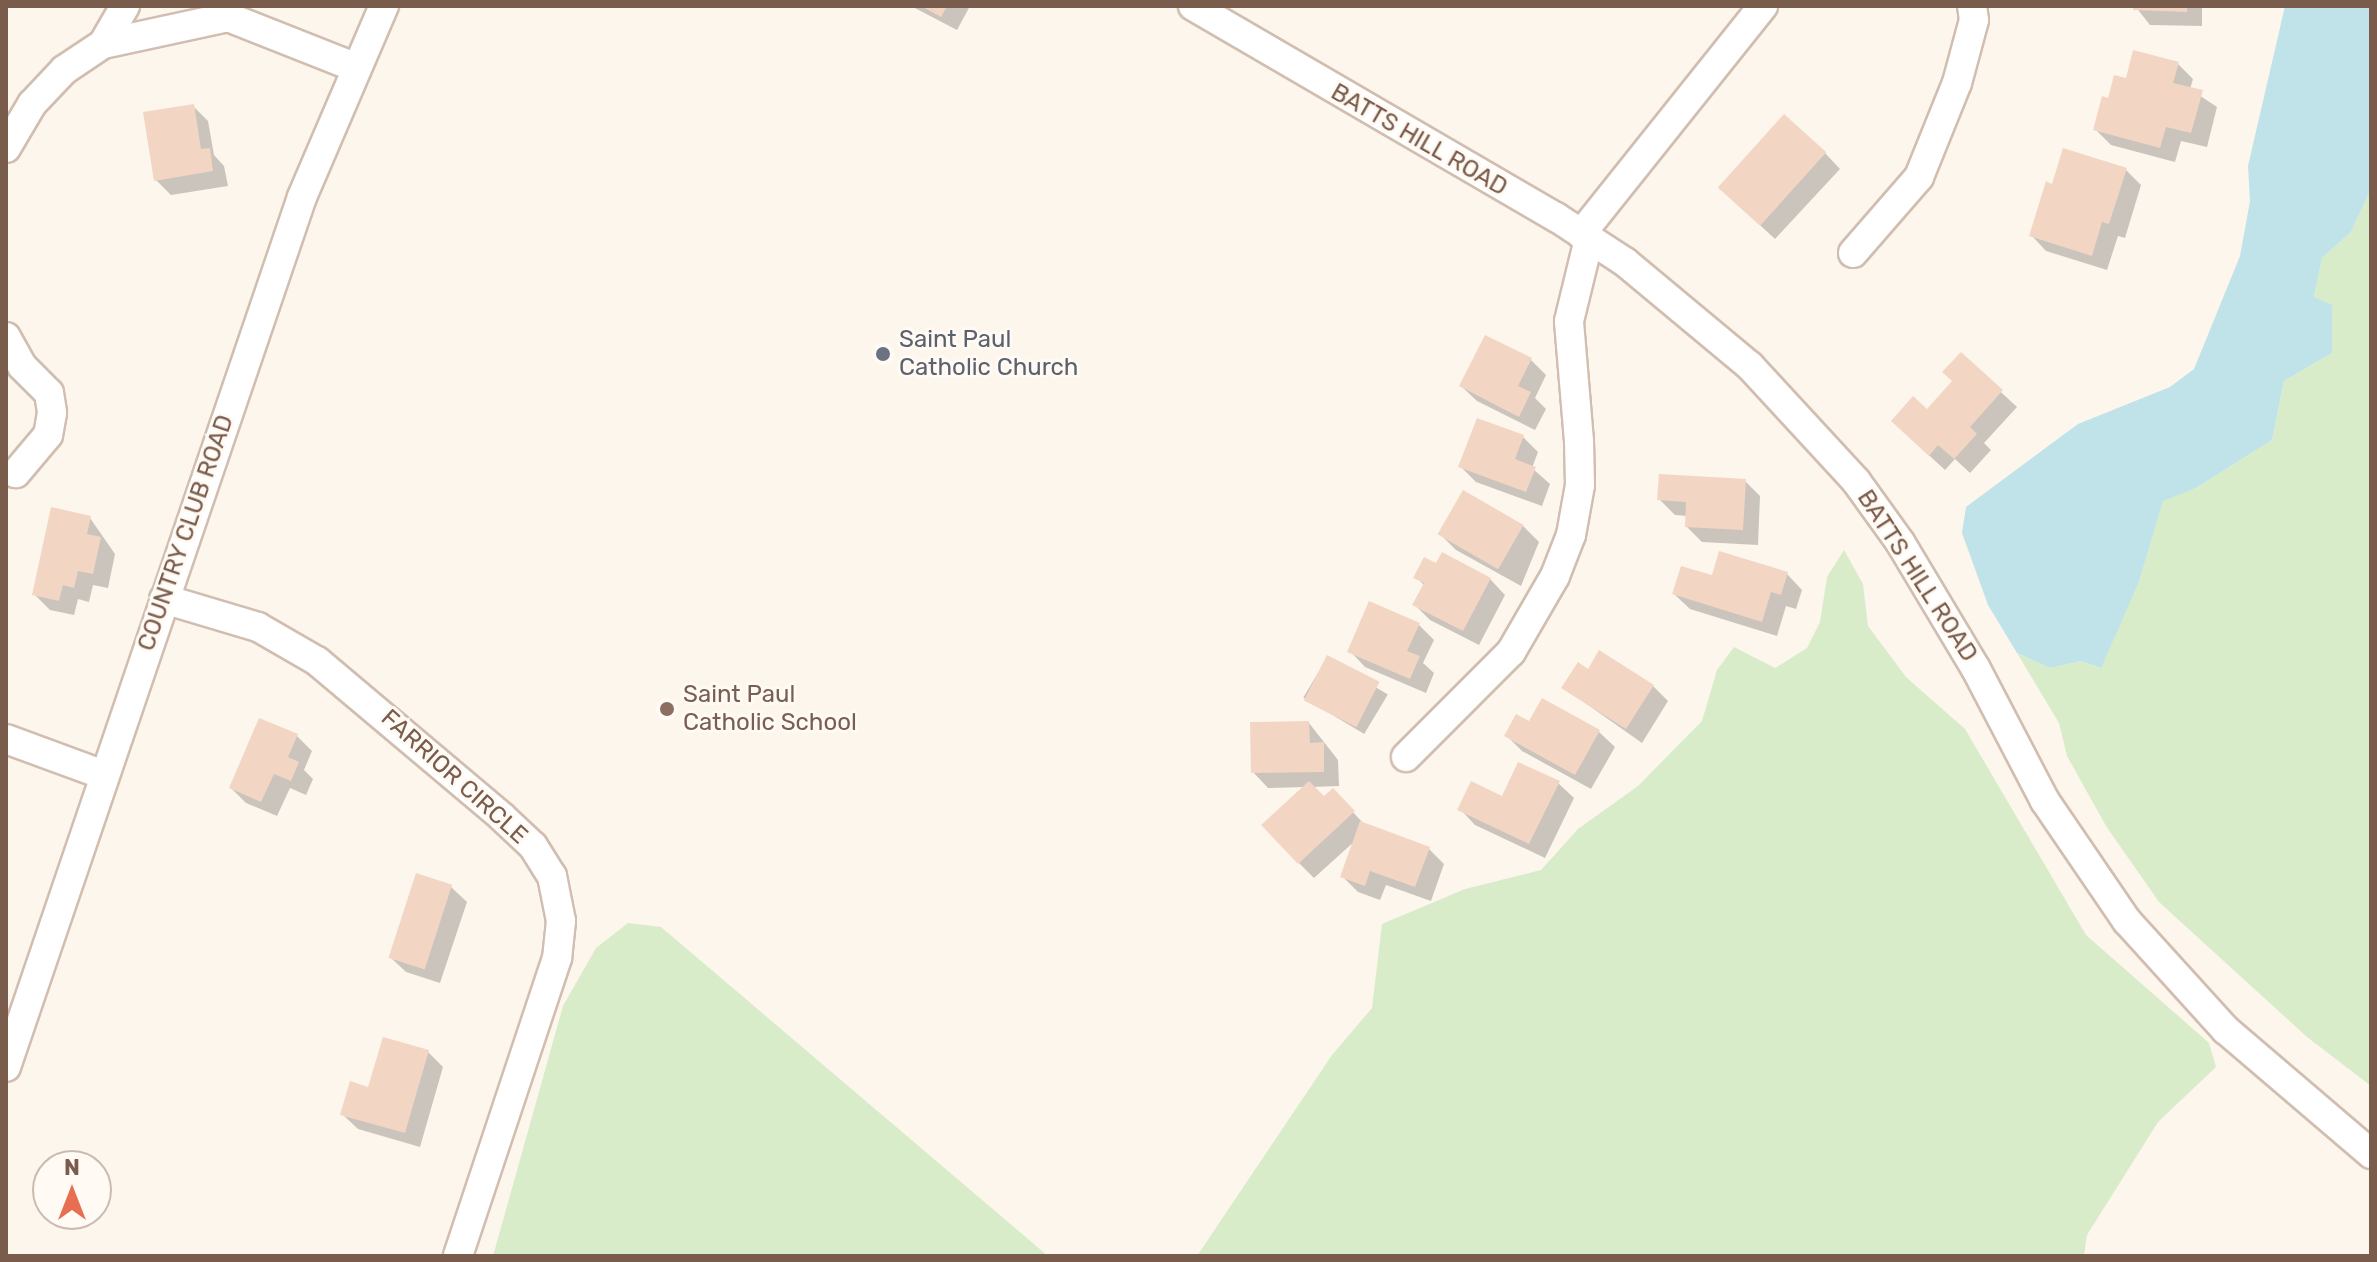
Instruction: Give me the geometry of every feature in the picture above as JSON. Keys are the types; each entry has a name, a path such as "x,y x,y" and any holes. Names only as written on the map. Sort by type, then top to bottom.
{"street":[{"path":"103,44 125,6"},
{"name":"COUNTRY CLUB ROAD","path":"6,1067 302,197 354,67 384,6"},
{"name":"BATTS HILL ROAD","path":"1193,6 1585,236 1690,312 1750,366 1856,481 1939,605 2045,801 2127,921 2226,1030 2371,1154"},
{"path":"1406,757 1511,652 1555,576 1571,535 1580,485 1569,321 1585,236 1763,6"},
{"path":"1853,253 1919,177 1957,83 1974,20 1972,6"},
{"path":"6,148 32,104 64,70 103,44 222,12 354,67"},
{"path":"6,337 22,366 49,393 52,413 48,435 16,473"},
{"name":"FARRIOR CIRCLE","path":"164,599 258,627 317,661 502,817 533,846 552,876 561,921 557,958 458,1256"},
{"path":"6,739 104,775"}],"green space":[{"path":"2371,189 2371,1086 2307,1037 2159,902 2106,826 2067,756 2059,723 2017,653 2050,668 2081,661 2100,668 2139,582 2163,500 2196,488 2272,440 2284,381 2332,353 2314,297 2322,258 2351,232"},
{"path":"1844,550 1863,584 1868,626 1906,677 1965,729 2086,935 2209,1043 2216,1067 2158,1122 2087,1235 2084,1256 1197,1256 1332,1055 1372,1008 1382,924 1465,889 1541,870 1578,829 1638,786 1702,721 1717,670 1734,647 1775,668 1807,648 1820,622 1827,577"},
{"path":"628,923 661,927 1048,1256 493,1256 563,1006 596,948"}],"water":[{"path":"2285,6 2371,6 2371,189 2351,232 2322,258 2314,297 2332,305 2332,353 2284,381 2272,440 2196,488 2163,501 2139,582 2101,668 2081,661 2050,668 2017,653 1988,605 1962,533 1966,507 2078,424 2170,387 2194,369 2240,256 2250,201 2248,166"}],"building":[{"path":"921,6 947,6 941,17"},
{"path":"2133,6 2187,6 2187,12 2133,10"},
{"path":"2133,50 2179,62 2173,83 2203,90 2191,133 2166,127 2160,148 2093,130 2102,96 2108,98 2114,75 2126,78"},
{"path":"194,104 201,149 210,148 213,171 154,181 143,112"},
{"path":"1784,114 1826,152 1760,226 1718,188"},
{"path":"2063,148 2127,168 2109,224 2102,222 2092,256 2029,236 2046,181 2052,184"},
{"path":"1485,335 1532,358 1518,386 1531,392 1519,417 1459,386"},
{"path":"1961,352 2003,390 1970,427 1977,434 1954,459 1938,445 1929,456 1891,421 1913,396 1927,409 1952,381 1942,372"},
{"path":"1477,418 1524,435 1515,459 1536,467 1526,492 1458,467"},
{"path":"1659,474 1746,479 1743,530 1685,527 1686,502 1657,500"},
{"path":"1463,490 1524,525 1498,569 1438,534"},
{"path":"51,507 91,516 87,534 101,537 93,574 78,571 74,588 63,585 59,601 32,595"},
{"path":"1719,551 1788,572 1781,595 1771,592 1762,622 1672,594 1681,566 1712,575"},
{"path":"1442,552 1491,578 1463,631 1412,605 1424,583 1413,578 1424,557 1436,563"},
{"path":"1369,601 1420,623 1407,651 1420,656 1410,679 1347,652"},
{"path":"1599,650 1654,685 1626,729 1561,688 1578,662 1588,669"},
{"path":"1327,655 1380,682 1356,727 1304,700"},
{"path":"1542,698 1600,730 1575,775 1504,736 1516,714 1529,721"},
{"path":"259,718 298,734 288,757 299,762 291,781 274,774 261,802 229,788"},
{"path":"1309,721 1310,743 1324,742 1324,772 1251,773 1250,722"},
{"path":"1518,762 1560,781 1529,844 1457,810 1471,781 1502,796"},
{"path":"1309,781 1324,796 1333,788 1355,811 1298,864 1261,825"},
{"path":"1360,821 1430,847 1415,887 1370,871 1365,886 1340,877"},
{"path":"416,873 452,885 425,969 388,958"},
{"path":"383,1037 429,1050 405,1133 340,1115 350,1081 368,1087"}],"place":[{"name":"Saint Paul Catholic Church","path":"883,354"},
{"name":"Saint Paul Catholic School","path":"667,709"}]}
